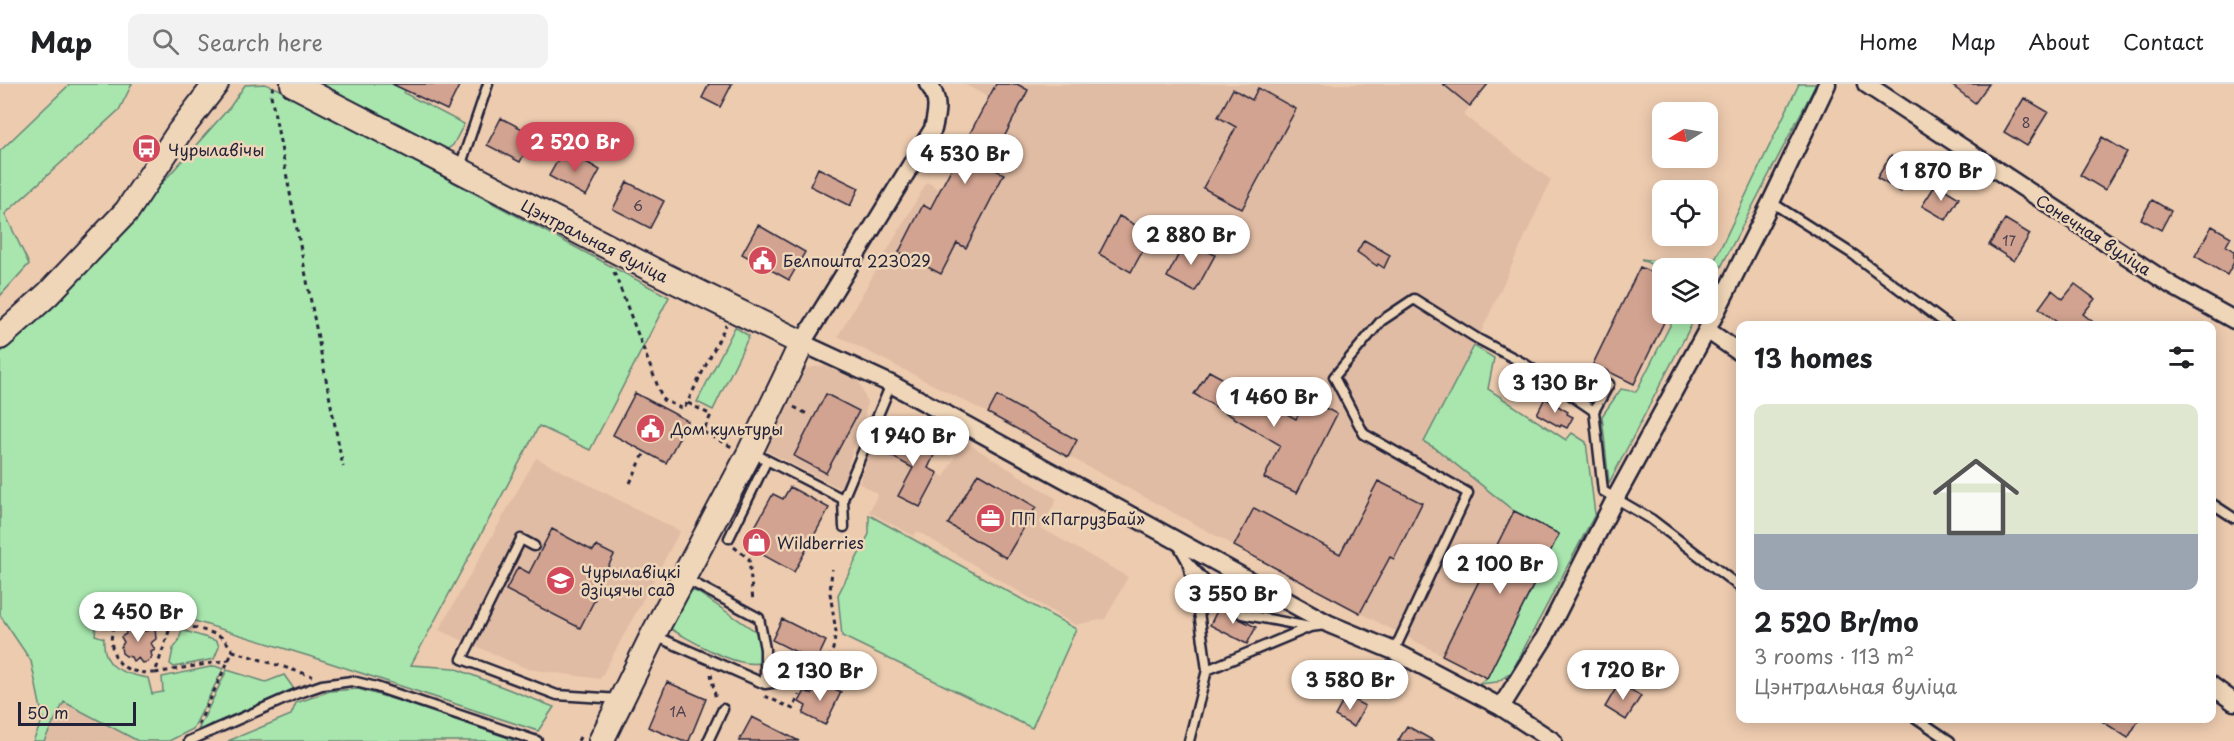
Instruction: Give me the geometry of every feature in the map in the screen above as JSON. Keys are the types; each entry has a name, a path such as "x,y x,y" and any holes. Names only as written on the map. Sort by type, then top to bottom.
{"street":[{"path":"0,337 48,294 126,211 180,131 216,84"},
{"name":"Цэнтральная вуліца","path":"294,84 615,251 733,310 891,384 1329,624 1394,651 1501,707 1553,741"},
{"path":"592,737 621,699 684,578 759,456 802,343 933,129 938,107 928,84"},
{"path":"1501,707 1545,636 1615,499 1707,330 1827,84"},
{"name":"Сонечная вуліца","path":"1866,84 2171,285 2234,320"},
{"path":"1707,330 1736,350"},
{"path":"2216,689 2234,702"}],"lane":[{"path":"459,170 489,84"},
{"path":"1771,202 1854,255 1942,321"},
{"path":"1394,651 1468,493 1364,434 1334,377 1381,321 1414,299 1478,339 1525,364 1594,411"},
{"path":"844,527 843,499 891,384"},
{"path":"1609,384 1594,411 1603,490 1651,519 1736,583"},
{"path":"729,538 759,456 843,499"},
{"path":"2216,506 2234,518"},
{"path":"534,546 521,539 462,659 557,695 621,699"},
{"path":"1174,539 1187,561 1229,607"},
{"path":"1187,561 1200,612 1207,670 1188,741"},
{"path":"684,578 759,618 765,649 765,684"},
{"path":"1242,614 1310,627"},
{"path":"1207,670 1310,627 1329,624"},
{"path":"653,635 765,684 799,679"},
{"path":"189,741 296,694 322,685 352,681 537,741"},
{"path":"708,741 723,709"},
{"path":"1923,723 1950,741"}],"path":[{"path":"274,84 271,95 343,467"},
{"path":"615,251 612,268 663,400 684,410 733,310"},
{"path":"630,483 645,454"},
{"path":"729,538 736,550 749,559 754,615"},
{"path":"825,667 833,649 836,632 830,593 832,569"},
{"path":"229,660 155,673 138,672 125,668 116,659 111,647 112,634 117,622 127,614 139,614 221,636 233,651 337,683"},
{"path":"155,673 171,622"},
{"path":"195,731 233,651"},
{"path":"709,669 720,674"},
{"path":"762,694 793,709 799,695"},
{"path":"578,741 592,737"}],"shaded area":[{"path":"964,84 1488,84 1463,115 1551,180 1478,339 1424,441 1514,511 1559,534 1487,678 1360,613 988,413 838,336 927,182 940,190 974,126 988,97"},
{"path":"825,366 859,381 867,402 863,425 855,441 848,467 851,470 846,485 841,489 763,449 804,370"},
{"path":"882,418 937,449 928,468 944,477 964,441 1057,499 1041,528 1128,577 1105,619 1075,625 917,531 914,536 869,512 878,494 859,483"},
{"name":"Чурылавіцкі дзіцячы сад","path":"536,458 680,531 600,679 528,669 439,630"},
{"path":"64,701 138,741 44,741"}],"green space":[{"path":"70,84 132,84 119,110 5,214 29,264 0,296 0,151"},
{"path":"265,84 669,297 590,450 539,426 411,665 454,668 554,707 538,731 312,657 149,607 141,607 124,609 119,612 107,628 96,625 95,635 104,638 104,648 110,663 130,674 148,678 152,694 163,692 162,677 215,666 223,669 193,729 169,741 138,741 64,702 44,741 33,741 43,719 31,661 0,615 0,353 54,304 230,107 245,85"},
{"path":"317,84 408,84 404,93 464,124 453,145 446,150"},
{"path":"1799,84 1816,84 1718,273 1718,258 1716,258"},
{"path":"1641,259 1652,260 1652,265"},
{"path":"1671,324 1692,324 1609,483 1602,416 1621,389 1636,392"},
{"path":"735,327 749,336 713,410 697,402"},
{"path":"1474,346 1494,358 1488,389 1566,440 1572,433 1586,442 1595,514 1511,673 1497,682 1478,684 1487,678 1559,534 1514,511 1435,448 1424,442"},
{"path":"869,515 1076,629 1032,728 842,636 838,595 869,534"},
{"path":"689,590 697,592 758,633 761,644 759,663 726,657 669,628"},
{"path":"182,630 217,641 219,647 214,659 174,667 170,664 173,649 178,643"},
{"path":"227,670 266,682 284,675 294,689 198,730"},
{"path":"358,689 410,704 517,741 228,741 291,715 296,703 330,691"}],"building":[{"path":"392,84 460,84 447,110"},
{"path":"709,84 732,84 720,107 702,98"},
{"path":"996,84 1017,84 1028,90 989,167 1004,174 966,248 957,243 941,274 899,252 923,205 930,209"},
{"path":"1443,84 1488,84 1470,106"},
{"path":"1950,84 1989,84 1975,103"},
{"path":"1258,88 1296,109 1242,209 1203,188 1236,127 1218,117 1233,89 1252,100"},
{"path":"2024,98 2048,112 2027,146 2004,132"},
{"path":"501,118 534,135 520,162 487,145"},
{"path":"2102,137 2127,152 2105,190 2080,175"},
{"path":"564,149 600,170 586,196 549,176"},
{"path":"1891,155 1915,169 1901,192 1877,178"},
{"path":"818,168 859,188 850,206 810,186"},
{"path":"627,182 664,201 650,228 613,209"},
{"path":"1936,184 1959,198 1946,220 1922,206"},
{"path":"2152,200 2171,211 2161,230 2141,219"},
{"path":"1119,216 1152,234 1131,272 1099,254"},
{"path":"2005,219 2030,234 2014,261 1989,245"},
{"path":"758,225 805,252 789,280 742,254"},
{"path":"2212,226 2231,237 2226,246 2234,251 2234,262 2227,275 2195,256"},
{"path":"1186,240 1215,255 1195,292 1167,277"},
{"path":"1364,240 1390,255 1384,268 1378,264 1377,266 1357,252"},
{"path":"1640,267 1652,272 1652,324 1663,324 1634,384 1593,364"},
{"path":"2075,284 2095,299 2083,314 2092,321 2056,321 2039,308 2052,290 2063,299"},
{"path":"1209,371 1296,419 1306,398 1337,414 1297,493 1264,478 1280,445 1194,394"},
{"name":"Дом культуры","path":"635,393 688,421 666,463 613,435"},
{"path":"826,394 859,411 826,473 794,456"},
{"path":"997,396 1077,440 1068,457 988,413"},
{"path":"1545,398 1573,417 1567,428 1561,425 1560,427 1537,414"},
{"path":"889,432 917,447 920,440 937,449 928,468 938,473 920,507 898,496 913,468 880,450"},
{"path":"978,473 1036,507 1006,558 948,524"},
{"path":"1378,481 1422,503 1394,559 1390,557 1360,613 1234,546 1254,508 1340,554"},
{"path":"790,487 829,508 794,572 745,545 773,494 783,499"},
{"path":"1514,511 1559,534 1487,678 1442,655"},
{"path":"552,529 593,551 596,546 614,555 592,597 595,599 580,628 506,590 518,567 529,573"},
{"path":"1235,605 1241,608 1236,612 1237,618 1256,627 1247,644 1210,625 1219,607 1230,613 1235,609"},
{"path":"782,619 826,641 816,662 772,640"},
{"path":"131,620 138,628 142,626 145,631 155,628 156,639 151,643 155,650 151,652 152,657 148,662 142,663 138,658 133,661 131,657 122,653 121,647 124,642 121,637 126,634 125,629"},
{"path":"819,681 841,692 825,725 803,714 806,706 799,702 805,691 812,694"},
{"path":"667,682 706,699 689,741 682,741 648,727"},
{"path":"1619,683 1641,696 1626,720 1605,707"},
{"path":"1346,696 1365,706 1354,727 1335,716"},
{"path":"752,717 799,741 739,741"},
{"path":"2105,723 2137,723 2128,738"},
{"path":"1407,726 1434,741 1398,741"}],"place":[{"name":"Чурылавічы","path":"147,149"},
{"name":"Белпошта 223029","path":"762,260"},
{"name":"Дом культуры","path":"650,428"},
{"name":"ПП «ПагрузБай»","path":"990,518"},
{"name":"Wildberries","path":"756,542"},
{"name":"Чурылавіцкі дзіцячы сад","path":"560,580"}]}
